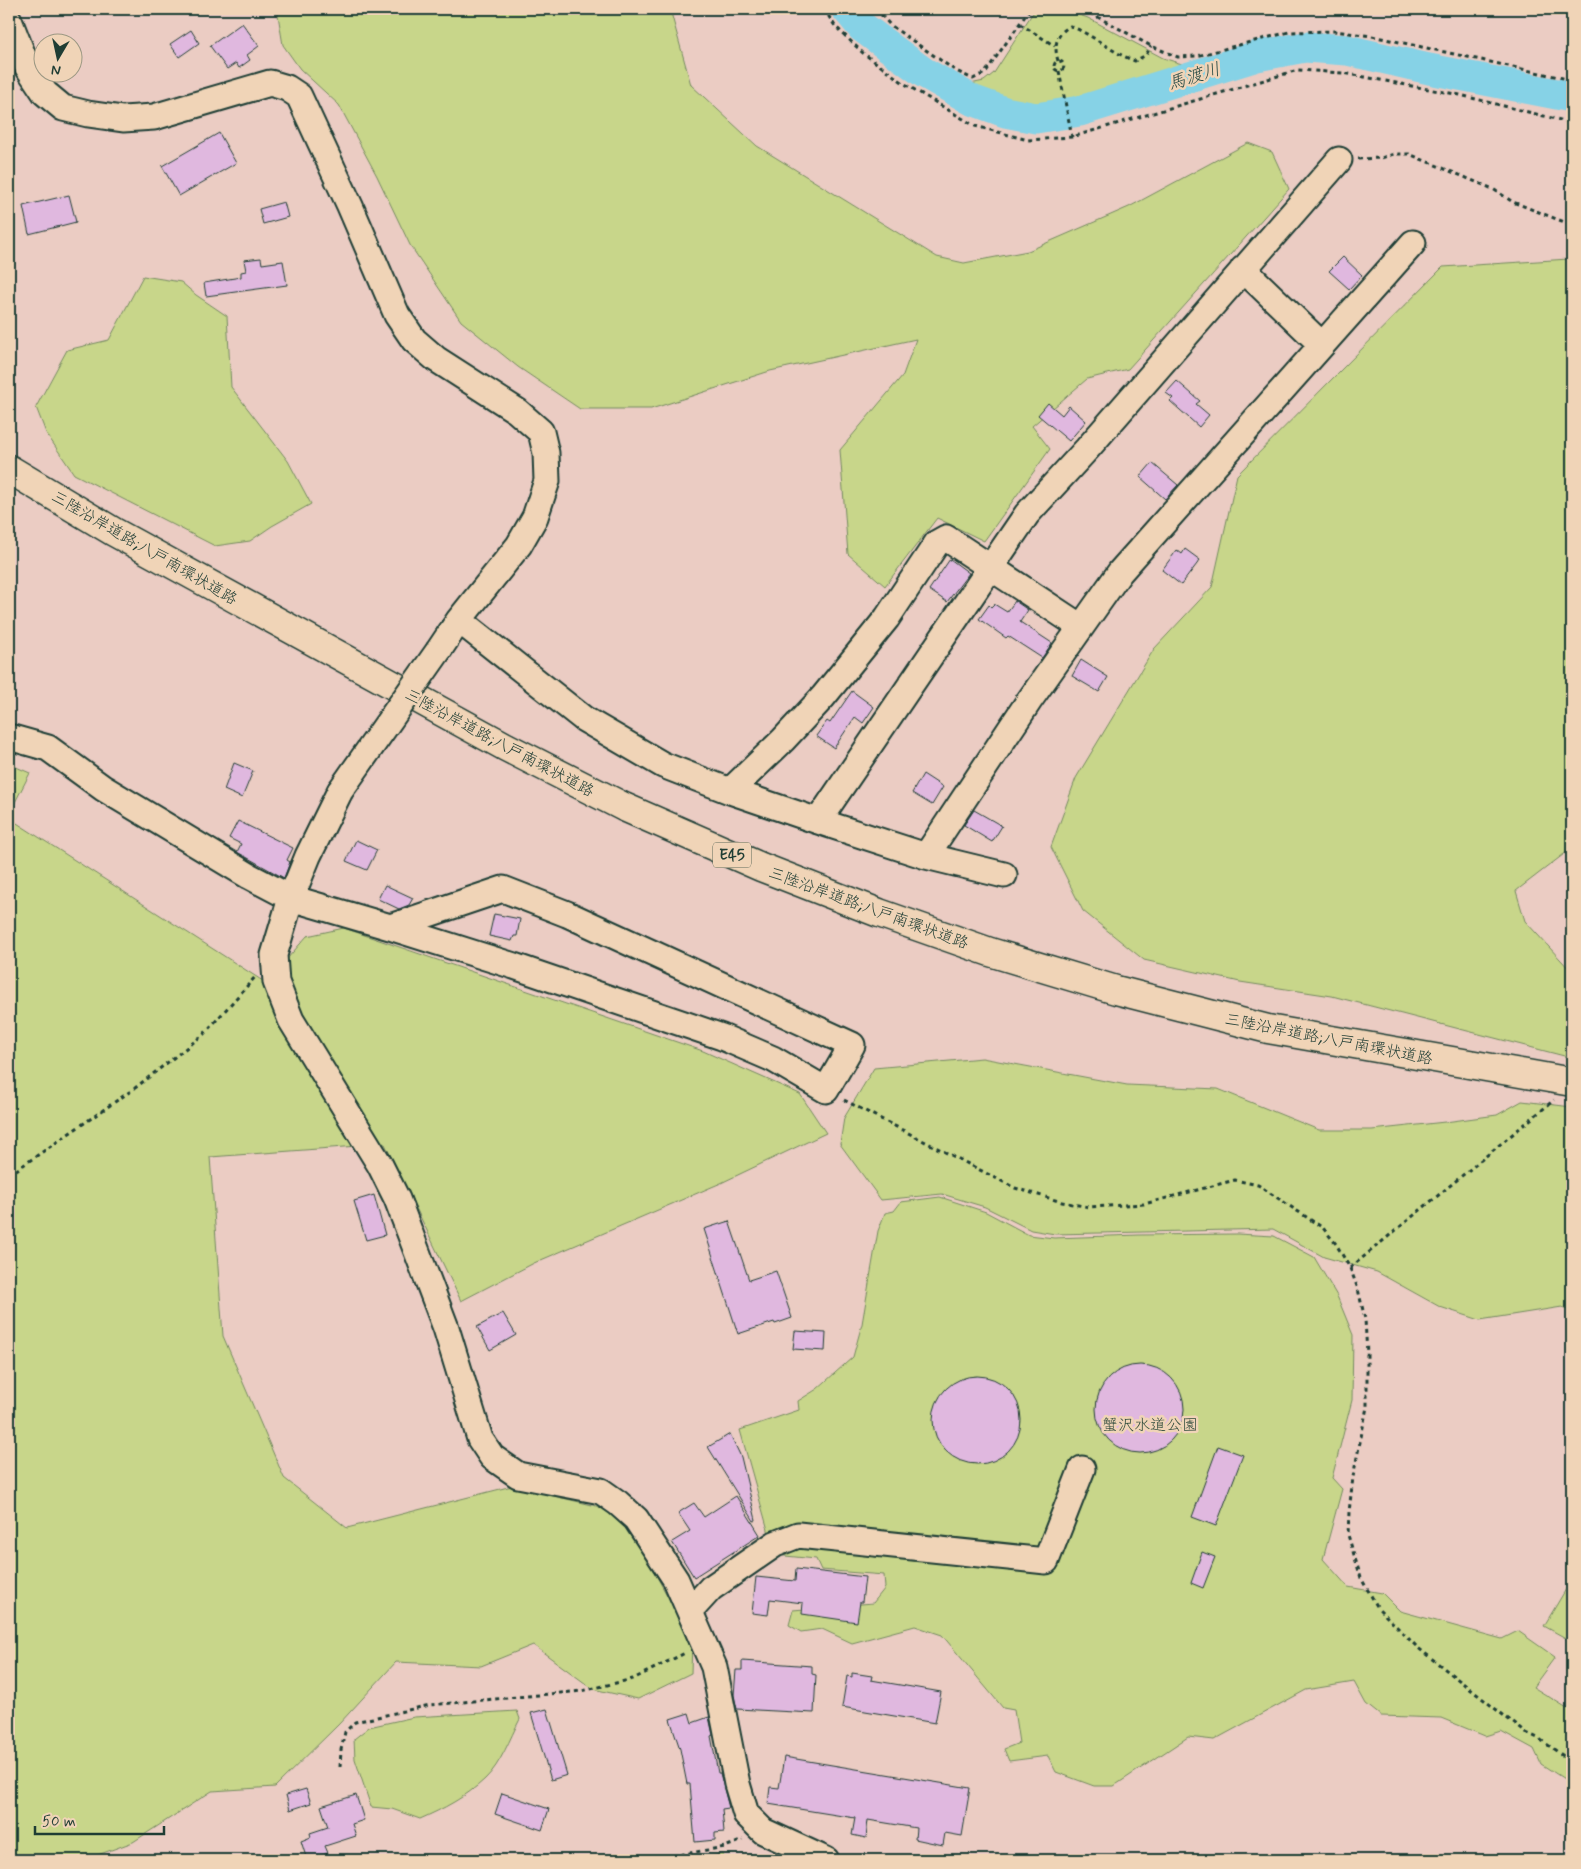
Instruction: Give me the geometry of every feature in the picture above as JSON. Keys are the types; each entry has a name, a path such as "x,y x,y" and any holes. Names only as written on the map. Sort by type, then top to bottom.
{"highway":[{"name":"三陸沿岸道路;八戸南環状道路","path":"9,468 114,532 506,747 624,807 761,867 879,913 990,952 1116,990 1268,1029 1520,1074 1563,1091"}],"street":[{"path":"9,20 26,66 45,93 63,108 123,119 154,117 270,83 287,88 299,96 350,206 396,315 414,340 436,360 517,412 541,432 546,452 547,481 535,517 519,545 459,620 340,791 291,898 274,955 276,982 291,1020 380,1165 397,1199 446,1328 480,1439 492,1457 518,1475 601,1492 636,1519 676,1580 714,1667 737,1784 746,1814 763,1830 826,1860"},
{"path":"818,821 937,649 1027,514 1087,449 1339,160"},
{"path":"926,856 1120,572 1414,243"},
{"path":"1243,269 1322,345"},
{"path":"730,791 783,740 822,697 887,618 937,543 946,538 1081,627"},
{"path":"459,620 584,719 663,765 730,791 818,821 926,856 1004,876"},
{"path":"9,737 48,748 103,788 249,876 291,898 514,966 722,1037 773,1059 826,1090 852,1045 567,914 503,889 390,927"},
{"path":"690,1611 711,1588 775,1544 798,1535 1046,1561 1082,1469"}],"path":[{"path":"824,9 835,26 863,53 905,84 975,126 1028,140 1072,137 1298,70 1343,73 1460,95 1572,122"},
{"path":"876,9 890,25 956,71 973,78 985,73 1030,9"},
{"path":"1083,9 1151,46 1178,56 1197,56 1290,32 1334,31 1372,36 1572,80"},
{"path":"1020,24 1055,46"},
{"path":"1058,62 1055,46 1062,31 1070,26 1084,31 1124,57 1135,61 1146,55 1151,46"},
{"path":"1058,62 1054,64 1054,67 1055,70 1059,71 1072,137"},
{"path":"1058,62 1064,66 1059,71"},
{"path":"1339,160 1381,158 1394,154 1409,154 1493,189 1513,202 1572,224"},
{"path":"9,1176 135,1088 204,1034 274,955"},
{"path":"826,1090 1015,1188 1062,1202 1089,1207 1144,1204 1234,1180 1258,1185 1323,1228 1336,1244 1350,1268 1358,1289 1365,1319 1367,1407 1353,1477 1348,1535 1361,1578 1378,1608 1417,1647 1526,1733 1538,1738 1572,1762"},
{"path":"1350,1268 1563,1091"},
{"path":"340,1767 341,1750 346,1732 356,1722 430,1705 572,1693 608,1686 633,1680 704,1644"},
{"path":"649,1860 725,1847 742,1840 758,1825"}],"green space":[{"path":"277,9 670,9 691,85 757,146 937,257 964,263 1028,251 1129,207 1248,143 1272,152 1289,189 1128,369 1087,379 1032,426 1050,449 984,541 937,518 885,586 848,554 840,450 903,375 916,339 770,371 651,409 580,409 518,367 461,321 410,245 377,176 339,105 300,69 283,45"},
{"path":"1039,9 1063,9 1088,18 1163,58 1182,64 1181,72 1070,102 1041,106 1013,103 973,90 970,84 984,81 994,73 1032,14"},
{"path":"1572,260 1572,838 1568,851 1516,891 1525,921 1572,972 1572,1058 1332,996 1240,982 1144,960 1083,911 1051,847 1076,778 1154,649 1212,587 1237,475 1443,267"},
{"path":"143,276 181,282 196,295 227,316 231,387 288,461 311,504 250,541 215,546 74,474 46,433 36,407 67,350 109,340"},
{"path":"9,764 30,773 9,814"},
{"path":"9,818 266,983 307,936 344,928 703,1051 800,1094 826,1133 721,1183 534,1263 461,1301 385,1144 210,1157 223,1336 284,1478 347,1528 512,1486 613,1510 645,1555 692,1641 691,1673 638,1699 593,1689 533,1645 481,1666 396,1662 339,1724 275,1787 212,1791 133,1842 84,1860 9,1860"},
{"path":"982,1058 1127,1085 1218,1089 1319,1130 1372,1130 1497,1115 1522,1101 1572,1107 1572,1311 1562,1307 1480,1320 1440,1307 1377,1272 1324,1257 1273,1229 1055,1234 1031,1230 985,1207 942,1194 881,1200 840,1144 844,1118 874,1068"},
{"name":"蟹沢水道公園","path":"940,1197 986,1212 1029,1235 1054,1238 1237,1234 1274,1236 1314,1257 1337,1296 1353,1335 1352,1400 1332,1478 1342,1489 1323,1559 1348,1587 1382,1593 1400,1611 1502,1639 1518,1631 1555,1657 1533,1687 1572,1711 1572,1784 1541,1764 1534,1749 1501,1731 1485,1736 1441,1718 1381,1716 1366,1704 1354,1682 1306,1690 1214,1740 1188,1737 1114,1786 1094,1786 1056,1772 1048,1756 1009,1761 1004,1749 1019,1743 1014,1710 1003,1708 942,1635 915,1626 852,1643 822,1629 801,1632 789,1625 793,1610 873,1603 885,1588 884,1575 821,1570 816,1559 775,1555 740,1430 799,1410 798,1401 817,1389 853,1357 862,1324 878,1231 885,1213 894,1211 901,1202"},
{"path":"1572,1579 1572,1639 1571,1641 1544,1626"},
{"path":"517,1711 520,1719 496,1766 485,1779 462,1797 420,1819 392,1809 371,1807 355,1759 354,1739 369,1727 414,1717"},
{"path":"723,1854 724,1860 690,1860"}],"building":[{"path":"242,23 259,46 247,55 250,60 239,68 236,63 227,69 210,46"},
{"path":"191,30 199,43 179,57 170,44"},
{"path":"219,133 236,163 179,196 162,166"},
{"path":"69,195 76,222 29,234 23,206"},
{"path":"284,202 288,217 263,224 259,209"},
{"path":"1343,257 1362,275 1349,289 1329,271"},
{"path":"261,258 262,264 283,261 287,285 206,296 204,283 241,277 241,272 246,271 244,260"},
{"path":"1177,381 1200,401 1196,404 1209,415 1199,427 1170,401 1173,398 1166,393"},
{"path":"1048,403 1062,415 1069,406 1086,421 1069,441 1038,415"},
{"path":"1152,463 1178,485 1165,499 1140,477"},
{"path":"1185,549 1200,560 1181,585 1162,570 1177,550 1182,554"},
{"path":"950,559 969,573 947,602 929,590"},
{"path":"1015,601 1028,610 1020,622 1052,643 1042,658 1008,636 1006,638 979,619 989,605 991,607 994,604 1007,612"},
{"path":"1081,660 1108,677 1099,692 1072,676"},
{"path":"852,691 874,707 863,723 855,717 834,748 816,736 827,721 830,723"},
{"path":"234,763 253,771 242,798 224,790"},
{"path":"923,774 943,787 932,805 912,793"},
{"path":"974,810 1002,826 992,842 964,825"},
{"path":"238,821 293,848 287,860 290,862 284,878 237,852 241,844 229,838"},
{"path":"356,840 377,850 367,870 346,861"},
{"path":"385,885 413,898 409,905 399,909 378,899"},
{"path":"494,914 520,919 517,936 514,936 512,941 489,936"},
{"path":"374,1195 385,1235 366,1240 354,1201"},
{"path":"729,1221 749,1280 776,1271 792,1318 738,1334 704,1229"},
{"path":"503,1313 516,1335 490,1350 477,1327"},
{"path":"795,1331 826,1333 825,1351 793,1349"},
{"path":"1131,1365 1149,1365 1165,1372 1177,1384 1184,1400 1184,1418 1177,1434 1165,1446 1149,1453 1131,1453 1115,1446 1103,1434 1096,1418 1096,1400 1103,1384 1115,1372"},
{"path":"968,1376 986,1376 1002,1383 1014,1395 1021,1411 1021,1429 1014,1445 1002,1457 986,1464 968,1464 952,1457 940,1445 933,1429 933,1411 940,1395 952,1383"},
{"path":"730,1434 741,1457 756,1520 754,1521 708,1447"},
{"path":"1218,1446 1243,1455 1216,1526 1192,1517"},
{"path":"736,1496 760,1535 694,1577 672,1542 690,1531 678,1513 694,1503 704,1517"},
{"path":"1202,1552 1215,1557 1203,1588 1191,1583"},
{"path":"796,1569 865,1577 857,1622 802,1614 803,1603 770,1599 768,1615 752,1613 756,1577 795,1581"},
{"path":"742,1661 812,1666 812,1674 816,1675 814,1713 737,1709 734,1695 736,1670 742,1670"},
{"path":"852,1673 872,1676 871,1680 941,1692 935,1723 842,1707 847,1676 852,1677"},
{"path":"547,1709 567,1775 551,1780 531,1713"},
{"path":"689,1713 692,1723 709,1717 718,1773 720,1773 729,1808 722,1809 724,1832 715,1833 715,1840 695,1842 690,1784 687,1784 680,1749 670,1719"},
{"path":"784,1757 970,1788 962,1836 945,1833 943,1845 915,1839 916,1828 868,1820 866,1838 852,1835 855,1818 768,1804 770,1787 779,1788"},
{"path":"306,1789 311,1803 290,1810 286,1795"},
{"path":"502,1793 549,1809 542,1830 495,1814"},
{"path":"356,1795 364,1820 352,1824 356,1836 325,1846 328,1853 307,1860 301,1841 311,1837 310,1833 328,1827 321,1806"}],"waterway":[{"name":"馬渡川","path":"847,9 862,27 923,72 972,100 1005,112 1036,118 1080,111 1257,56 1305,47 1347,50 1429,69 1572,97"}]}
